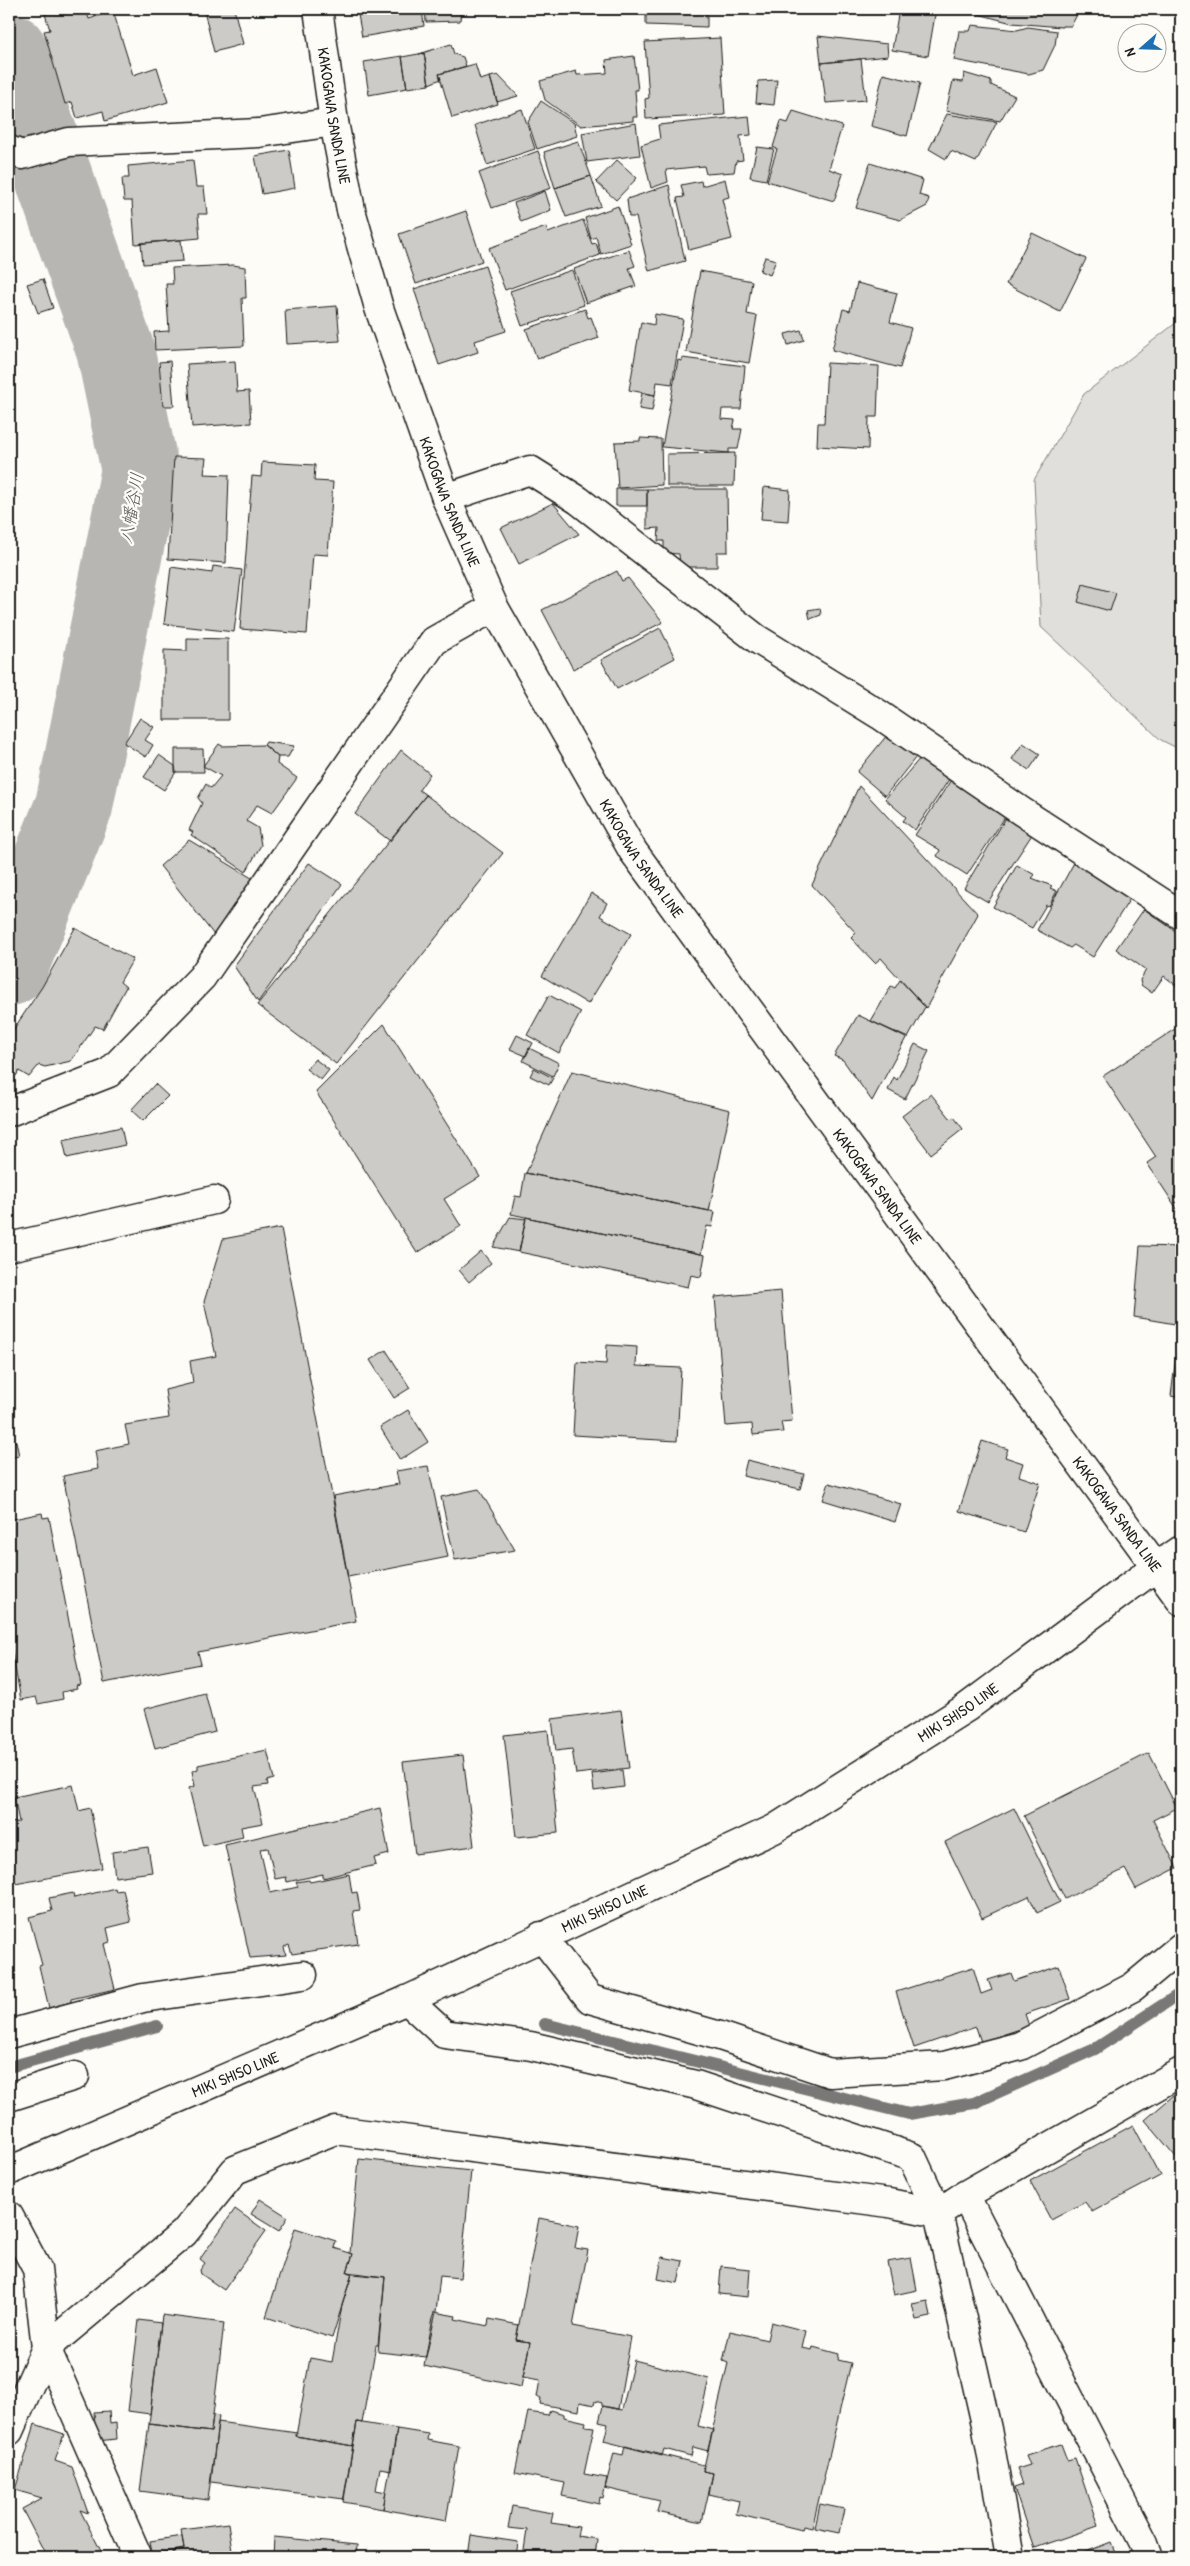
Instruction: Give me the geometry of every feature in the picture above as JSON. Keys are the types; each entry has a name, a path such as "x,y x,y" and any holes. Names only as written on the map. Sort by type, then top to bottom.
{"street":[{"name":"KAKOGAWA SANDA LINE","path":"318,9 334,122 351,210 379,308 446,498 494,607 633,851 1181,1601"},
{"path":"15,153 69,142 259,133 334,122"},
{"path":"446,498 530,470 578,500 758,639 880,714 1021,811 1181,915"},
{"path":"9,1112 109,1073 202,977 434,641 494,607"},
{"path":"9,1247 214,1200"},
{"name":"MIKI SHISO LINE","path":"9,2171 407,2000 774,1829 966,1708 1181,1550"},
{"path":"541,1936 590,1999 720,2036 830,2073 944,2066 1020,2046 1133,1987 1181,1947"},
{"path":"9,2034 143,1998 303,1975"},
{"path":"407,2000 444,2034 531,2046 696,2085 912,2157 938,2213 987,2429 1010,2557"},
{"path":"9,2431 46,2348 184,2232 235,2170 335,2130 879,2202 938,2213 1181,2072"},
{"path":"9,2097 75,2076"},
{"path":"965,2196 1144,2543 1148,2557"},
{"path":"9,2216 37,2269 46,2348 138,2557"}],"shaded area":[{"path":"1181,319 1181,750 1161,740 1041,627 1034,480 1084,394"}],"building":[{"path":"63,9 86,9 89,19 113,11 133,75 157,67 168,102 105,121 103,111 77,118 72,102 65,104 44,31 50,30 45,14"},
{"path":"210,9 234,9 243,44 214,52 204,11"},
{"path":"357,9 422,9 424,26 362,37"},
{"path":"425,9 461,9 460,21 426,22"},
{"path":"646,9 707,9 707,27 646,25"},
{"path":"899,9 936,9 928,56 892,50"},
{"path":"967,9 1080,9 1071,26 1062,27 1012,23 967,11"},
{"path":"972,25 1017,30 1028,27 1057,31 1055,45 1043,70 1029,74 954,60 959,31 970,31"},
{"path":"818,36 887,44 888,56 821,63"},
{"path":"720,38 725,115 646,119 645,99 649,98 645,42"},
{"path":"451,44 454,54 463,57 466,66 439,74 441,79 429,84 424,53 419,54"},
{"path":"424,53 429,85 407,88 402,57"},
{"path":"402,56 407,88 369,95 364,62"},
{"path":"634,56 638,90 635,90 637,117 633,117 633,121 581,126 545,100 540,81 576,71 577,75 607,73 606,60"},
{"path":"861,59 866,100 826,103 821,63"},
{"path":"475,64 480,80 490,77 498,104 452,118 439,74"},
{"path":"964,73 991,81 991,85 1015,96 1000,121 946,111 953,81 963,82"},
{"path":"883,74 920,83 907,136 871,126"},
{"path":"498,75 518,96 497,102 490,77"},
{"path":"777,80 774,105 756,103 758,81"},
{"path":"541,101 574,123 577,136 537,149 528,122"},
{"path":"522,109 535,149 487,165 475,125"},
{"path":"793,111 842,126 829,169 843,174 834,201 767,181 777,149 773,147 781,121 788,123"},
{"path":"947,114 997,122 976,162 951,151 946,159 929,149"},
{"path":"749,116 751,135 740,136 743,160 736,161 734,172 706,174 704,166 666,170 668,182 651,188 641,145 660,139 658,125"},
{"path":"636,123 640,155 587,162 582,133"},
{"path":"578,141 591,176 555,188 544,152"},
{"path":"757,147 774,149 766,180 750,177"},
{"path":"289,150 295,188 262,194 255,156"},
{"path":"538,151 551,188 492,208 479,173"},
{"path":"193,160 196,187 204,187 207,214 198,214 200,238 135,244 132,201 124,201 122,178 129,178 128,166"},
{"path":"617,160 637,178 616,200 596,182"},
{"path":"870,163 923,180 919,195 929,198 927,206 900,220 856,208"},
{"path":"591,176 601,206 566,217 555,188"},
{"path":"725,179 729,197 722,199 732,239 689,250 677,198 684,197 681,185 701,181 702,186"},
{"path":"669,185 685,261 649,271 636,217 629,217 627,199"},
{"path":"545,191 551,210 521,222 514,203"},
{"path":"618,206 631,244 601,254 596,237 591,239 585,218"},
{"path":"466,211 482,261 416,284 399,234"},
{"path":"583,220 592,244 596,243 600,255 505,290 489,248 546,227 548,233"},
{"path":"1032,233 1086,259 1060,312 1006,284"},
{"path":"181,240 183,261 143,264 141,243"},
{"path":"629,250 635,266 629,268 636,286 586,303 574,269"},
{"path":"765,257 776,260 770,275 760,271"},
{"path":"233,265 245,267 246,298 242,298 244,346 155,350 154,332 169,331 166,284 173,284 172,268"},
{"path":"485,266 506,331 475,341 478,352 439,365 414,289"},
{"path":"572,270 584,305 522,326 510,291"},
{"path":"700,271 752,281 747,314 757,316 749,363 686,352"},
{"path":"43,279 53,308 38,313 27,284"},
{"path":"857,283 897,293 890,322 911,328 900,368 832,350 843,309 850,311"},
{"path":"337,306 340,341 287,344 285,310"},
{"path":"585,309 588,318 591,317 599,338 537,359 526,329"},
{"path":"655,314 683,319 672,384 657,382 655,395 629,390 641,322 654,325"},
{"path":"801,330 804,340 788,345 785,334"},
{"path":"682,358 745,366 741,409 722,409 721,419 735,420 733,429 742,429 738,449 729,449 729,453 662,447 678,360 682,361"},
{"path":"170,361 174,406 163,406 159,362"},
{"path":"235,361 237,392 249,391 251,423 192,427 187,364"},
{"path":"827,363 879,366 877,417 869,417 868,449 817,446 818,423 824,423"},
{"path":"642,393 655,395 652,411 639,409"},
{"path":"640,438 661,439 662,485 618,488 615,442 640,441"},
{"path":"735,453 734,486 667,486 667,454"},
{"path":"174,457 206,458 204,474 229,475 226,563 168,559"},
{"path":"262,462 315,465 314,481 333,482 328,555 313,554 307,634 240,629 252,476 261,477"},
{"path":"764,487 790,490 788,521 761,519"},
{"path":"616,489 647,489 647,506 616,506"},
{"path":"647,489 727,489 728,552 717,552 717,567 680,567 679,554 664,553 664,541 658,541 659,528 647,529"},
{"path":"553,503 579,534 519,564 501,528"},
{"path":"213,566 242,570 234,632 164,624 171,567 212,573"},
{"path":"617,571 622,581 628,578 663,622 573,669 542,610"},
{"path":"1083,584 1116,593 1110,611 1078,602"},
{"path":"820,608 821,615 810,619 808,610"},
{"path":"660,628 675,658 617,689 601,660"},
{"path":"187,638 228,639 228,720 164,720 164,650 187,651"},
{"path":"140,718 154,727 145,740 153,745 146,757 124,743"},
{"path":"888,734 916,757 885,796 857,772"},
{"path":"266,742 294,746 288,757 278,757 264,745"},
{"path":"1023,743 1040,754 1029,770 1012,759"},
{"path":"219,744 222,746 264,745 278,757 277,764 297,778 272,813 257,805 246,821 258,828 261,845 246,872 191,835 193,832 189,830 202,803 198,798 206,784 211,788 221,776 203,766"},
{"path":"175,749 203,749 204,772 175,772"},
{"path":"401,750 430,774 419,790 426,795 390,841 355,814"},
{"path":"159,755 175,766 176,772 164,790 144,777"},
{"path":"921,757 950,778 915,830 903,821 906,817 885,799"},
{"path":"953,777 1007,814 967,875 937,856 940,850 915,835"},
{"path":"859,786 978,914 926,1008 881,958 875,963 851,938 856,933 812,885"},
{"path":"426,795 503,853 336,1064 257,1005"},
{"path":"1007,816 1033,833 988,902 964,888"},
{"path":"189,840 260,883 218,940 160,866"},
{"path":"1076,859 1133,894 1093,957 1074,945 1070,948 1037,930"},
{"path":"309,863 342,884 258,1002 234,966"},
{"path":"1017,865 1035,875 1032,878 1052,886 1050,888 1057,891 1049,906 1046,905 1032,928 993,907"},
{"path":"591,893 607,903 600,916 631,934 588,1004 542,976"},
{"path":"1144,909 1181,935 1181,989 1164,976 1152,993 1141,985 1140,980 1146,970 1116,949"},
{"path":"75,928 133,959 120,982 126,987 103,1029 95,1026 71,1061 45,1067 39,1065 29,1077 19,1071 16,1076 12,1074 9,1076 9,1036 42,987"},
{"path":"900,980 925,1007 908,1038 871,1021 891,986 895,988"},
{"path":"549,995 581,1012 559,1053 527,1035"},
{"path":"858,1015 906,1038 872,1101 843,1060 834,1056"},
{"path":"384,1024 480,1177 444,1199 461,1226 417,1253 316,1092"},
{"path":"1181,1025 1181,1215 1147,1163 1156,1157 1103,1076"},
{"path":"517,1035 533,1043 526,1056 510,1049"},
{"path":"915,1044 929,1051 905,1099 888,1090 894,1077 897,1080"},
{"path":"529,1048 559,1063 553,1076 523,1061"},
{"path":"315,1059 329,1070 321,1080 306,1069"},
{"path":"534,1068 553,1078 549,1085 530,1076"},
{"path":"572,1071 730,1110 709,1211 526,1173"},
{"path":"155,1084 168,1096 143,1121 131,1110"},
{"path":"931,1094 951,1119 954,1117 963,1129 931,1154 902,1116"},
{"path":"121,1127 125,1145 67,1158 63,1140"},
{"path":"525,1173 715,1212 712,1227 707,1226 701,1254 511,1214 515,1196 521,1197"},
{"path":"510,1217 526,1219 519,1252 493,1247"},
{"path":"526,1217 705,1255 701,1277 691,1275 688,1287 519,1252"},
{"path":"281,1228 356,1621 198,1652 201,1664 104,1683 63,1476 98,1469 95,1451 129,1444 125,1425 169,1418 165,1390 193,1383 190,1361 216,1356 204,1302 223,1239"},
{"path":"1140,1246 1181,1247 1181,1325 1134,1317"},
{"path":"481,1251 491,1263 469,1282 459,1270"},
{"path":"781,1291 792,1421 781,1422 783,1432 753,1435 752,1424 726,1426 715,1297"},
{"path":"607,1345 637,1347 636,1366 681,1368 677,1441 573,1435 577,1362 606,1364"},
{"path":"1177,1348 1181,1348 1181,1398 1171,1396"},
{"path":"386,1350 410,1388 394,1398 370,1360"},
{"path":"408,1410 428,1442 400,1460 380,1427"},
{"path":"16,1441 19,1456 9,1458 9,1442"},
{"path":"982,1441 1008,1449 1005,1457 1023,1463 1019,1476 1040,1483 1024,1532 959,1511"},
{"path":"747,1460 804,1474 800,1489 743,1476"},
{"path":"428,1466 448,1557 348,1577 333,1496 399,1484 396,1471"},
{"path":"829,1483 901,1504 895,1522 823,1500"},
{"path":"479,1489 515,1550 455,1560 441,1497"},
{"path":"42,1513 43,1518 49,1517 81,1685 76,1686 77,1689 62,1692 63,1699 38,1704 36,1697 21,1700 9,1636 9,1520"},
{"path":"205,1693 215,1732 155,1748 144,1709"},
{"path":"621,1710 629,1768 576,1774 572,1749 556,1751 552,1719"},
{"path":"548,1730 558,1833 516,1837 504,1735"},
{"path":"267,1750 274,1779 267,1781 268,1785 254,1787 263,1823 241,1827 243,1837 203,1846 189,1788 195,1786 192,1771 198,1769 198,1765"},
{"path":"1149,1753 1177,1808 1153,1820 1177,1868 1136,1889 1125,1869 1065,1899 1024,1816"},
{"path":"463,1755 474,1846 415,1854 403,1762"},
{"path":"622,1770 624,1787 594,1791 592,1774"},
{"path":"73,1785 79,1811 90,1808 102,1868 15,1884 9,1855 9,1852 12,1852 9,1823 19,1822 14,1797"},
{"path":"380,1808 389,1854 374,1858 376,1865 323,1878 323,1874 287,1882 286,1877 275,1879 268,1848 260,1849 270,1893 298,1887 296,1882 309,1880 310,1882 349,1874 352,1893 357,1892 360,1910 353,1911 358,1944 292,1954 289,1945 284,1947 286,1955 250,1958 225,1845"},
{"path":"1014,1808 1060,1902 1037,1913 1029,1896 982,1918 945,1842"},
{"path":"148,1847 152,1872 115,1877 112,1852"},
{"path":"115,1888 116,1891 123,1890 131,1922 107,1928 110,1942 104,1944 115,1989 71,1999 71,2002 49,2008 39,1966 42,1965 29,1917 52,1911 49,1898 73,1893 74,1898"},
{"path":"1059,1966 1070,1999 1025,2014 1029,2026 981,2042 976,2027 914,2048 896,1992 973,1967 981,1994 992,1990 988,1980 1011,1973 1014,1981"},
{"path":"1181,2089 1181,2163 1145,2120"},
{"path":"1133,2125 1160,2176 1092,2212 1085,2202 1051,2220 1030,2181"},
{"path":"359,2159 471,2171 460,2278 440,2276 436,2312 426,2357 378,2352 385,2277 347,2272 353,2254 350,2253"},
{"path":"260,2199 288,2217 279,2231 251,2214"},
{"path":"235,2209 266,2231 224,2290 201,2274 200,2270 205,2263 200,2259"},
{"path":"539,2218 579,2226 575,2248 588,2250 573,2326 631,2337 618,2409 602,2406 602,2403 595,2401 594,2405 580,2402 579,2411 540,2404 541,2398 537,2397 540,2380 523,2377 530,2342 516,2340"},
{"path":"295,2228 336,2241 334,2248 353,2254 347,2272 352,2274 332,2338 266,2317"},
{"path":"662,2257 683,2261 678,2283 658,2279"},
{"path":"911,2258 917,2290 894,2295 887,2262"},
{"path":"721,2266 750,2269 748,2297 719,2294"},
{"path":"352,2274 385,2277 378,2345 376,2345 362,2423 357,2422 353,2446 296,2436 310,2358 332,2362 342,2305"},
{"path":"928,2301 931,2317 916,2320 912,2304"},
{"path":"434,2312 456,2316 455,2319 488,2326 489,2319 519,2325 516,2340 530,2342 521,2387 424,2366"},
{"path":"162,2315 224,2323 211,2432 149,2424"},
{"path":"139,2320 161,2323 150,2414 128,2411"},
{"path":"771,2322 806,2331 802,2348 812,2350 813,2347 839,2354 838,2360 851,2363 812,2528 803,2526 802,2530 736,2514 739,2501 709,2494 713,2473 703,2471 728,2363 723,2361 730,2331 767,2340"},
{"path":"634,2360 709,2379 698,2426 713,2430 708,2451 693,2447 691,2456 664,2449 662,2456 604,2441 608,2424 599,2422 603,2406 622,2410"},
{"path":"550,2410 564,2414 564,2417 586,2422 585,2426 594,2427 584,2474 607,2478 603,2498 600,2497 599,2504 562,2496 565,2483 515,2473 528,2412 548,2415"},
{"path":"109,2411 110,2424 116,2423 117,2439 96,2441 94,2412"},
{"path":"213,2415 219,2416 208,2500 140,2491 149,2424 211,2432"},
{"path":"218,2422 297,2433 296,2436 353,2446 344,2499 211,2482"},
{"path":"357,2422 397,2429 391,2470 380,2468 376,2490 386,2492 383,2509 343,2502"},
{"path":"35,2424 64,2434 55,2461 72,2467 88,2513 80,2510 104,2557 47,2557 22,2509 42,2498 15,2490"},
{"path":"397,2429 428,2434 427,2440 459,2446 446,2521 383,2509"},
{"path":"1061,2444 1067,2460 1075,2458 1098,2526 1034,2548 1014,2488 1023,2485 1017,2469 1030,2465 1026,2455"},
{"path":"625,2446 704,2465 703,2471 713,2473 702,2522 657,2512 660,2501 605,2488 614,2453 623,2455"},
{"path":"820,2504 844,2509 839,2533 815,2528"},
{"path":"512,2506 553,2513 551,2523 579,2527 577,2536 597,2539 595,2557 523,2557 527,2530 508,2528"},
{"path":"228,2523 233,2557 174,2557 173,2552 184,2550 181,2529"},
{"path":"471,2535 518,2542 516,2557 468,2557"},
{"path":"182,2536 184,2549 152,2554 150,2541"},
{"path":"274,2537 357,2545 356,2557 273,2557"},
{"path":"1111,2542 1117,2557 1073,2557"},
{"path":"38,2553 39,2557 22,2557"}],"waterway":[{"name":"八幡谷川","path":"9,52 115,349 140,470 74,806 9,967"},
{"path":"545,2024 909,2114 974,2103 1095,2049 1181,1993"},
{"path":"9,2067 157,2026"}]}
